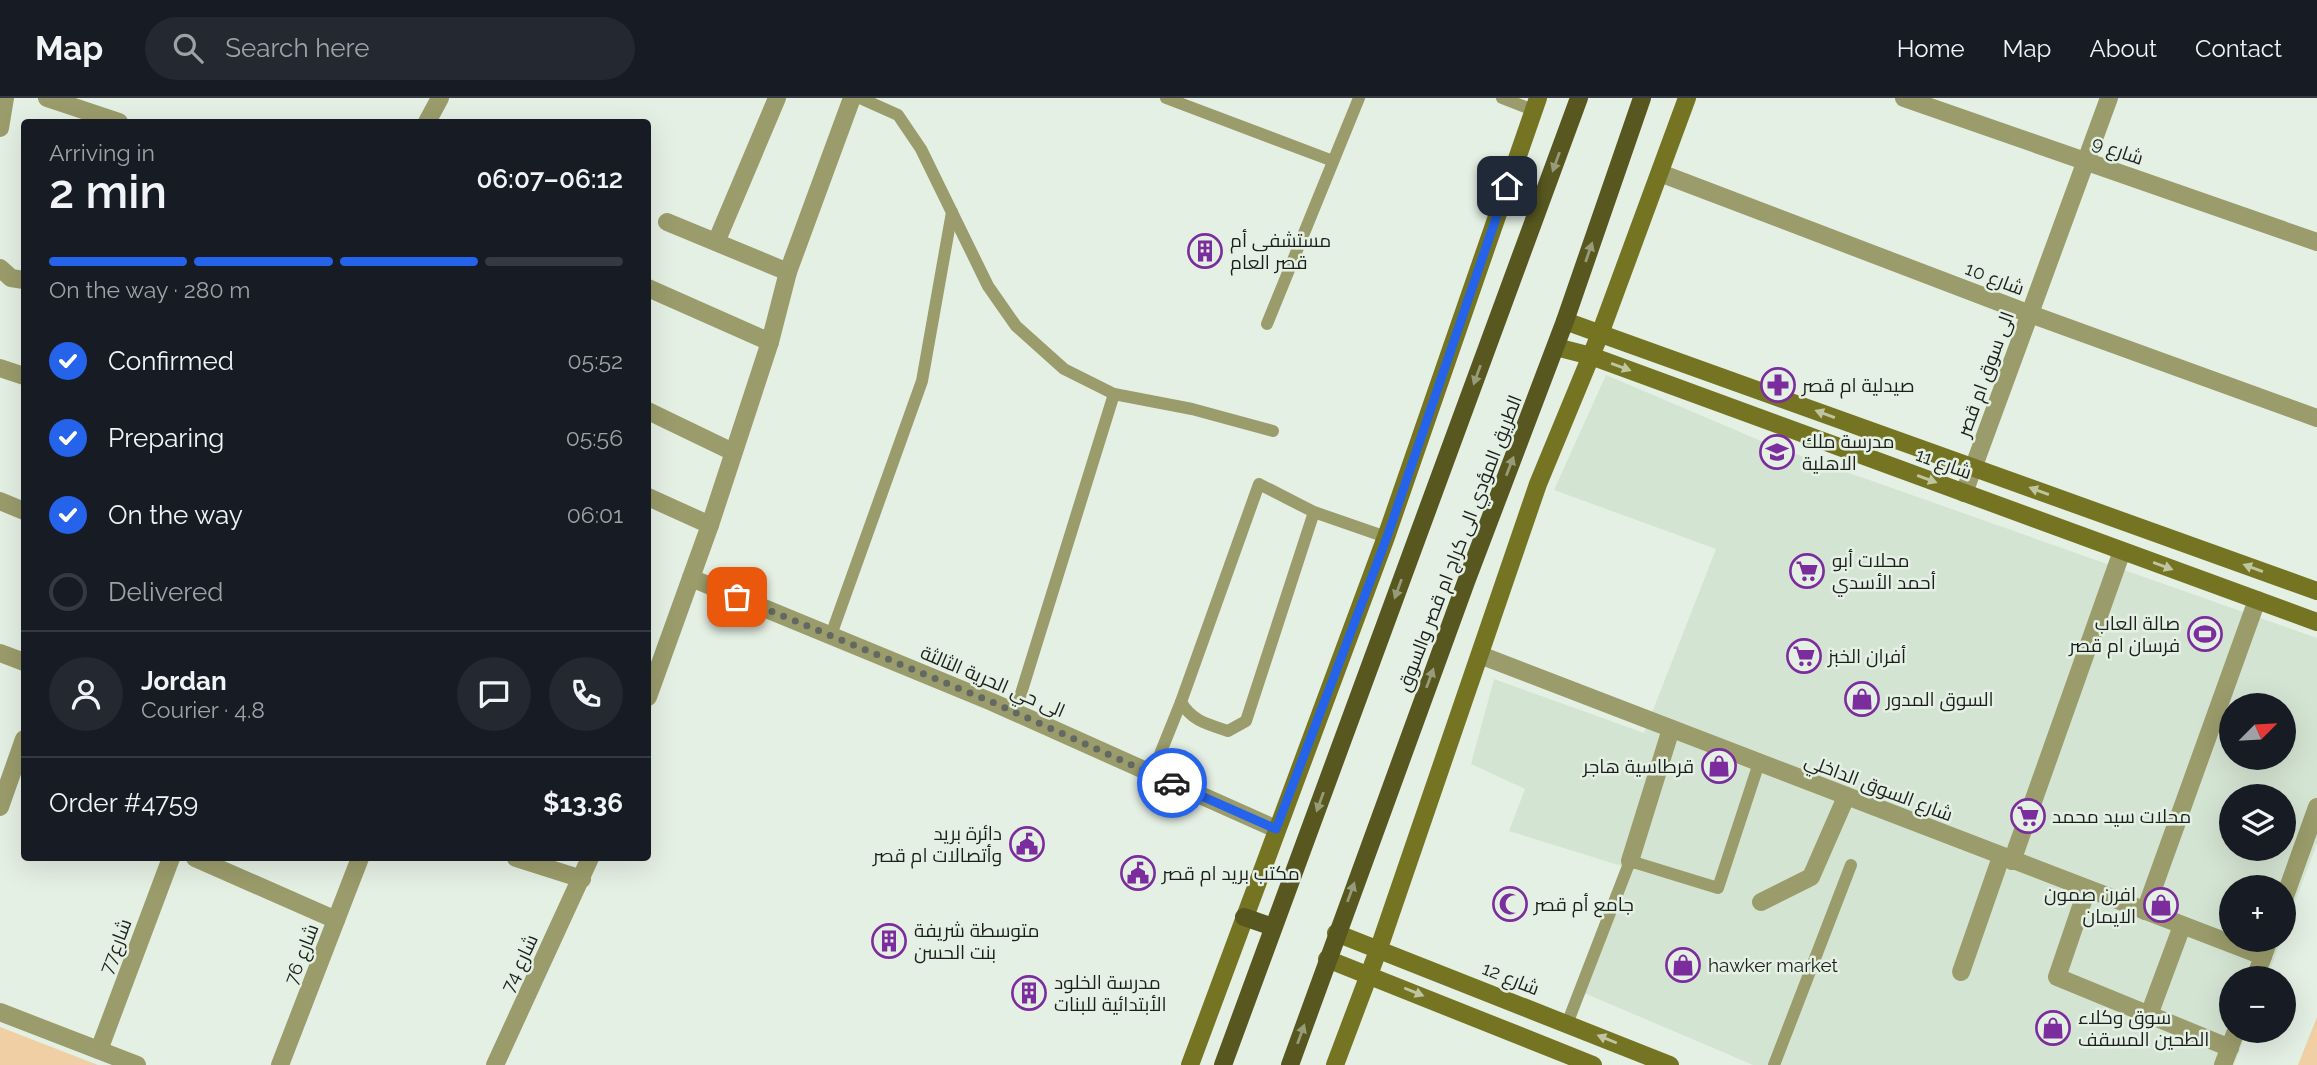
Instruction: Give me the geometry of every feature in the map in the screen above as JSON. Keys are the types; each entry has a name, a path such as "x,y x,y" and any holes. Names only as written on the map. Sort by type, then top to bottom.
{"main road":[{"path":"1223,1065 1579,98"},
{"name":"الطريق المؤدي الى كراج ام قصر والسوق","path":"1290,1065 1336,933 1556,347 1642,98"},
{"path":"1244,917 1273,928"}],"street":[{"path":"0,128 5,98"},
{"path":"47,98 109,119"},
{"path":"429,119 440,98"},
{"path":"717,240 776,98"},
{"path":"651,689 710,525 770,342 788,272 852,98"},
{"path":"1335,1065 1379,948 1538,484 1600,334 1687,98"},
{"name":"شارع 9","path":"1904,98 2317,242"},
{"name":"الى سوق ام قصر","path":"1964,493 2109,98"},
{"path":"1190,1065 1387,537 1535,104"},
{"name":"شارع 10","path":"1660,173 2030,314 2317,418"},
{"path":"667,222 717,240 788,272"},
{"path":"0,268 11,278 21,280"},
{"path":"651,289 770,342"},
{"name":"شارع 11","path":"1565,321 2317,591"},
{"name":"شارع 11","path":"1556,347 1591,356 2317,622"},
{"path":"0,368 21,375"},
{"path":"651,412 733,452"},
{"path":"651,498 710,525"},
{"path":"0,502 21,510"},
{"path":"1961,972 2007,859 2122,551"},
{"name":"الى حي الحرية الثالثة","path":"691,578 1015,713 1276,829"},
{"path":"2145,911 2257,600"},
{"path":"0,653 21,661"},
{"name":"شارع السوق الداخلي","path":"1480,655 2182,926 2219,936"},
{"path":"1630,861 1671,729"},
{"path":"0,807 18,779 21,758"},
{"path":"1762,902 1811,877 1846,797"},
{"path":"2293,875 2317,807"},
{"name":"شارع77","path":"99,1050 170,861"},
{"path":"202,861 336,920"},
{"name":"شارع 76","path":"280,1065 359,861"},
{"path":"525,861 582,879"},
{"name":"شارع 74","path":"495,1065 589,861"},
{"path":"2087,889 2057,977 2230,1048"},
{"path":"2149,1015 2182,926"},
{"name":"شارع 12","path":"1336,933 1670,1065"},
{"path":"1328,959 1593,1065"},
{"path":"0,1012 137,1065"}],"lane":[{"path":"860,98 898,115 921,149 988,286 1016,326 1063,369 1114,394 1192,409 1273,431"},
{"path":"1166,98 1333,161"},
{"path":"1267,324 1359,98"},
{"path":"1502,98 1535,104"},
{"path":"831,635 922,381 952,212"},
{"path":"1015,713 1114,394"},
{"path":"1152,774 1181,702 1259,484 1314,512 1387,537"},
{"path":"1181,702 1189,716 1228,732 1246,721 1314,512"},
{"path":"1567,1024 1630,861 1718,888 1759,763"},
{"path":"1774,1065 1851,865"}],"shaded area":[{"path":"1606,375 1773,446 2317,638 2317,843 2296,900 2296,875 2219,875 2219,952 2277,952 2271,966 2219,966 2219,1043 2242,1043 2234,1065 1753,1065 1577,990 1628,868 1509,831 1525,789 1471,764 1494,679 1644,733 1716,549 1554,490"},
{"path":"2317,1017 2317,1065 2298,1065"},
{"path":"0,1027 98,1065 0,1065"}],"way so far":[{"path":"737,597 992,702 1172,783"}],"place":[{"name":"مستشفى أم قصر العام","path":"1205,251"},
{"name":"صيدلية ام قصر","path":"1778,385"},
{"name":"مدرسة ملك الاهلية","path":"1777,452"},
{"name":"محلات أبو أحمد الأسدي","path":"1807,571"},
{"name":"صالة العاب فرسان ام قصر","path":"2205,634"},
{"name":"أفران الخبز","path":"1804,656"},
{"name":"السوق المدور","path":"1862,699"},
{"name":"قرطاسية هاجر","path":"1719,766"},
{"name":"محلات سيد محمد","path":"2028,816"},
{"name":"دائرة بريد وأتصالات ام قصر","path":"1027,844"},
{"name":"مكتب بريد ام قصر","path":"1138,873"},
{"name":"جامع أم قصر","path":"1510,904"},
{"name":"افرن صمون الايمان","path":"2161,905"},
{"name":"متوسطة شريفة بنت الحسن","path":"889,941"},
{"name":"hawker market","path":"1683,965"},
{"name":"مدرسة الخلود الأبتدائية للبنات","path":"1029,993"},
{"name":"سوق وكلاء الطحين المسقف","path":"2053,1028"}],"route":[{"path":"1172,783 1276,829 1387,537 1507,186"}]}
